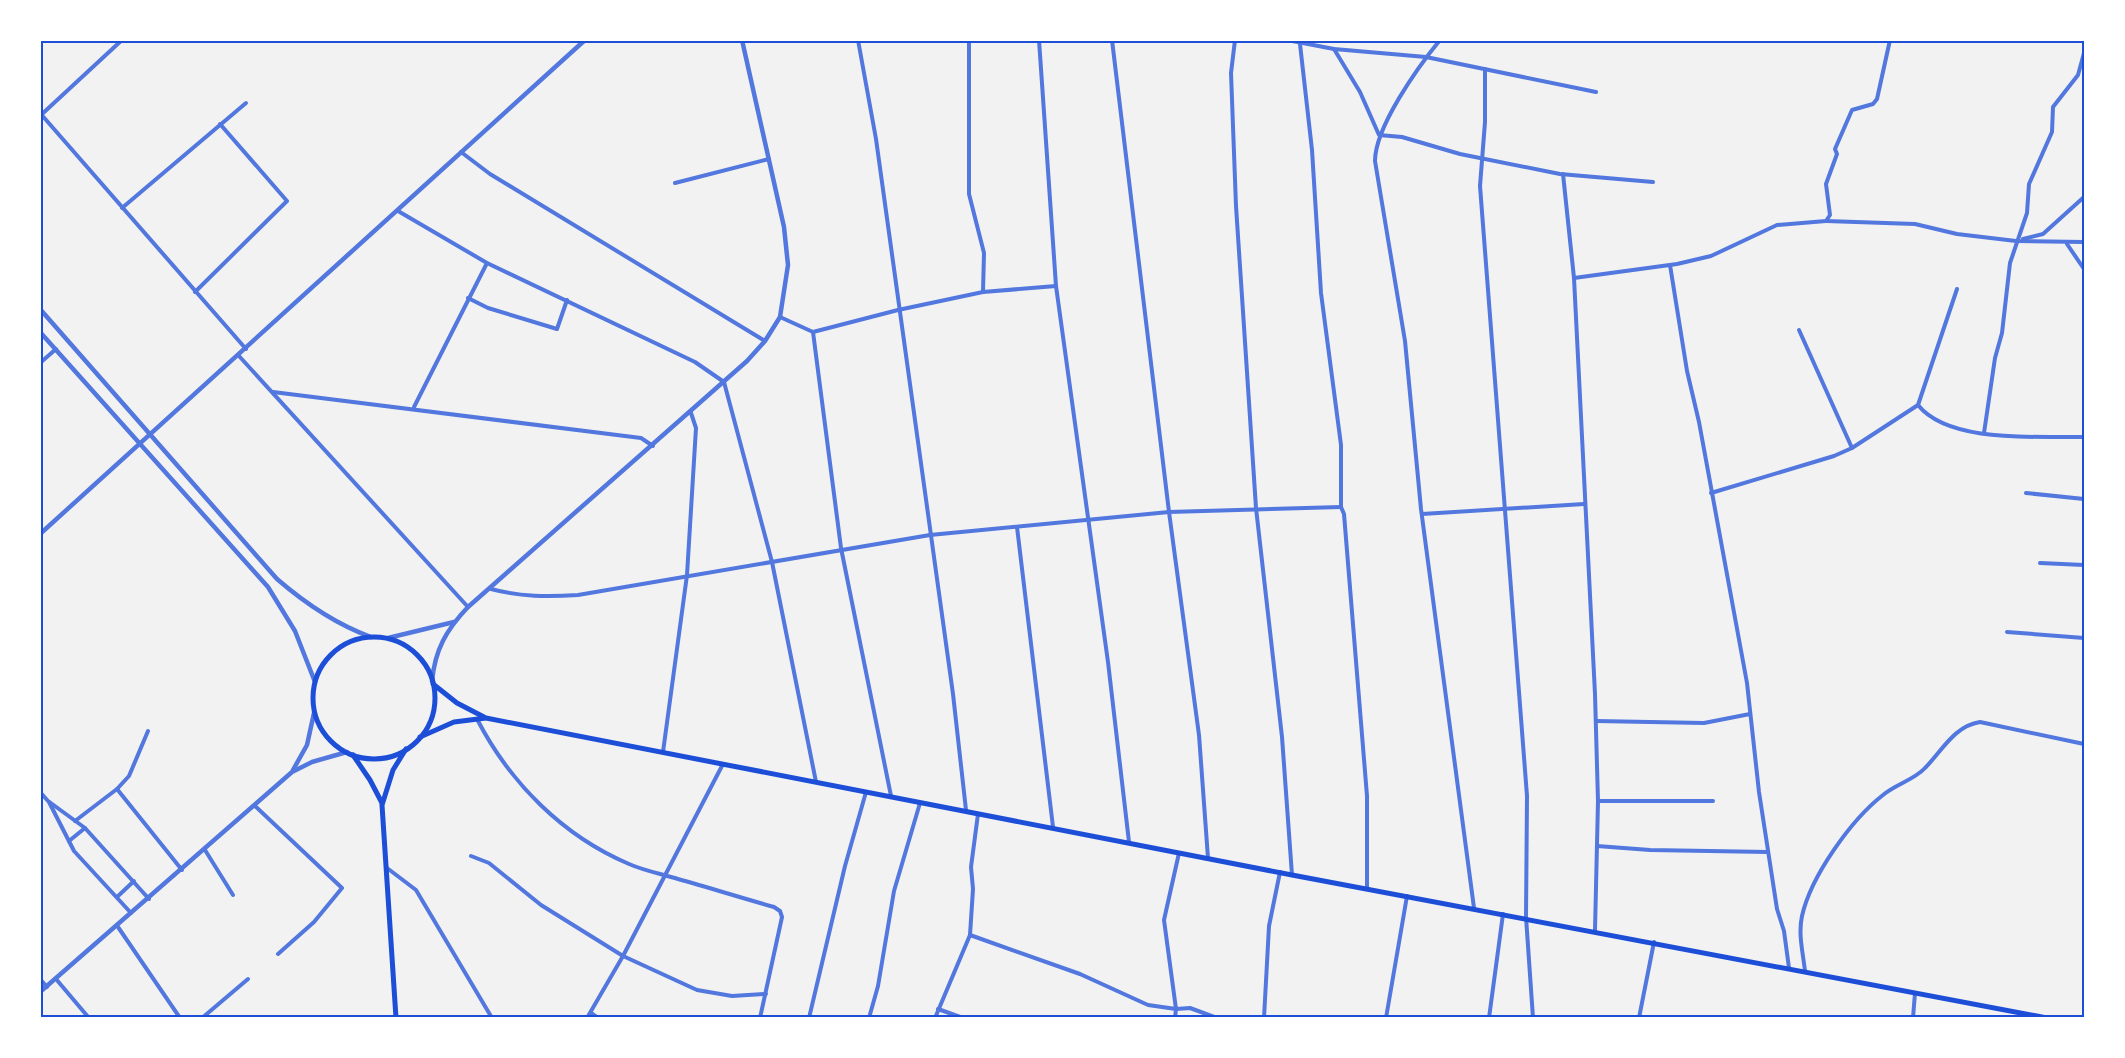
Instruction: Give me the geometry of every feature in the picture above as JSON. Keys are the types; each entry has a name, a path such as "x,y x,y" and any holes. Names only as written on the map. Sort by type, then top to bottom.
{"main road":[{"path":"396,1017 382,805 370,780 350,754 326,736 315,713 315,682 320,668 342,646 371,637 388,638 418,656 433,683 457,703 486,718 1292,875 1526,917 2046,1017"},
{"path":"420,737 433,712 433,683"},
{"path":"382,805 393,770 406,749 420,737 454,722 486,718"},
{"path":"350,754 381,758 406,749"}],"street":[{"path":"122,40 41,114 246,349"},
{"path":"40,534 152,435 585,40"},
{"path":"433,683 436,655 454,622 468,607 691,413 765,341 780,317 787,285 787,246 742,40"},
{"path":"858,40 876,139 953,694 966,810"},
{"path":"969,40 969,194 984,253 983,292"},
{"path":"1039,40 1056,286 1129,842"},
{"path":"1112,40 1169,512 1199,735 1208,858"},
{"path":"1234,40 1231,73 1236,206 1256,508 1282,737 1292,875"},
{"path":"1287,40 1334,49 1426,57 1596,92"},
{"path":"1440,40 1426,57 1379,135 1375,161 1404,340 1422,514 1474,908"},
{"path":"1826,221 1830,215 1826,184 1837,154 1834,149 1852,110 1874,104 1877,99 1890,40"},
{"path":"1300,44 1312,150 1321,293 1341,445 1341,507 1344,514 1367,796 1367,888"},
{"path":"1334,49 1349,72 1379,135"},
{"path":"1984,433 1995,358 2002,333 2010,263 2027,213 2030,184 2052,132 2054,107 2078,75 2085,53"},
{"path":"1485,69 1483,159 1480,186 1507,510 1527,796 1526,917 1533,1017"},
{"path":"123,208 246,103"},
{"path":"195,292 287,201 220,124"},
{"path":"1379,135 1402,137 1483,159 1563,174 1653,182"},
{"path":"461,152 490,174 765,341"},
{"path":"675,183 769,159"},
{"path":"1563,174 1574,278 1596,721 1598,801 1595,930"},
{"path":"2016,240 2043,234 2085,197"},
{"path":"398,211 487,263 695,362 724,382 772,562 816,782"},
{"path":"1574,278 1670,265 1711,256 1777,225 1826,221 1916,224 1957,234 2067,244 2085,242"},
{"path":"2067,244 2085,269"},
{"path":"414,407 487,263"},
{"path":"1670,265 1750,713 1768,852 1789,968"},
{"path":"780,317 813,332 898,310 983,292 1056,286"},
{"path":"1711,493 1791,470 1852,448 1918,405 1957,289"},
{"path":"468,298 516,318 557,329 567,300"},
{"path":"40,309 277,579 303,602 328,618 371,637"},
{"path":"1799,330 1852,448"},
{"path":"40,332 268,587 295,631 315,682"},
{"path":"813,332 841,548 891,796"},
{"path":"40,363 56,349"},
{"path":"239,356 468,607"},
{"path":"273,392 414,407 641,438 653,446"},
{"path":"1918,405 1937,423 1984,433 2010,436 2085,437"},
{"path":"663,752 687,575 696,428 691,413"},
{"path":"2026,493 2085,499"},
{"path":"1422,514 1584,504"},
{"path":"491,589 513,595 540,597 578,595 841,548 930,535 1169,512 1341,507"},
{"path":"1017,527 1053,827"},
{"path":"2040,563 2085,566"},
{"path":"268,587 277,579"},
{"path":"388,638 454,622"},
{"path":"2007,632 2085,638"},
{"path":"292,772 307,745 315,713"},
{"path":"1596,721 1704,723 1750,713"},
{"path":"476,719 491,746 511,773 551,815 592,845 621,860 774,907 780,911 782,917 760,1017"},
{"path":"1805,971 1801,939 1802,916 1812,887 1832,850 1881,796 1917,775 1959,731 1980,722 2085,744"},
{"path":"75,821 117,789 129,776 148,731"},
{"path":"40,992 132,915 292,772 312,762 350,754"},
{"path":"587,1017 623,956 723,764"},
{"path":"117,789 182,870"},
{"path":"808,1017 839,887 866,791"},
{"path":"40,792 48,801 85,828 149,899"},
{"path":"48,801 69,841 132,915"},
{"path":"1598,801 1713,801"},
{"path":"869,1017 878,986 894,891 920,802"},
{"path":"255,806 342,888 314,922 278,954"},
{"path":"935,1017 970,935 973,889 971,867 978,813"},
{"path":"69,841 85,828"},
{"path":"1597,846 1650,850 1768,852"},
{"path":"205,850 233,895"},
{"path":"1175,1017 1176,1009 1164,920 1179,852"},
{"path":"471,856 507,876 541,904 623,956 697,990 732,996 766,994"},
{"path":"387,868 416,890 492,1017"},
{"path":"1264,1017 1269,926 1280,872"},
{"path":"117,897 134,881"},
{"path":"1386,1017 1407,895"},
{"path":"1489,1017 1503,913"},
{"path":"118,927 180,1017"},
{"path":"970,935 1080,974 1148,1005 1176,1009 1190,1008 1218,1017"},
{"path":"1638,1017 1654,942"},
{"path":"56,979 89,1017"},
{"path":"202,1017 248,979"},
{"path":"40,980 47,987"},
{"path":"1913,1017 1915,992"},
{"path":"938,1009 963,1017"},
{"path":"591,1013 598,1017"}]}
